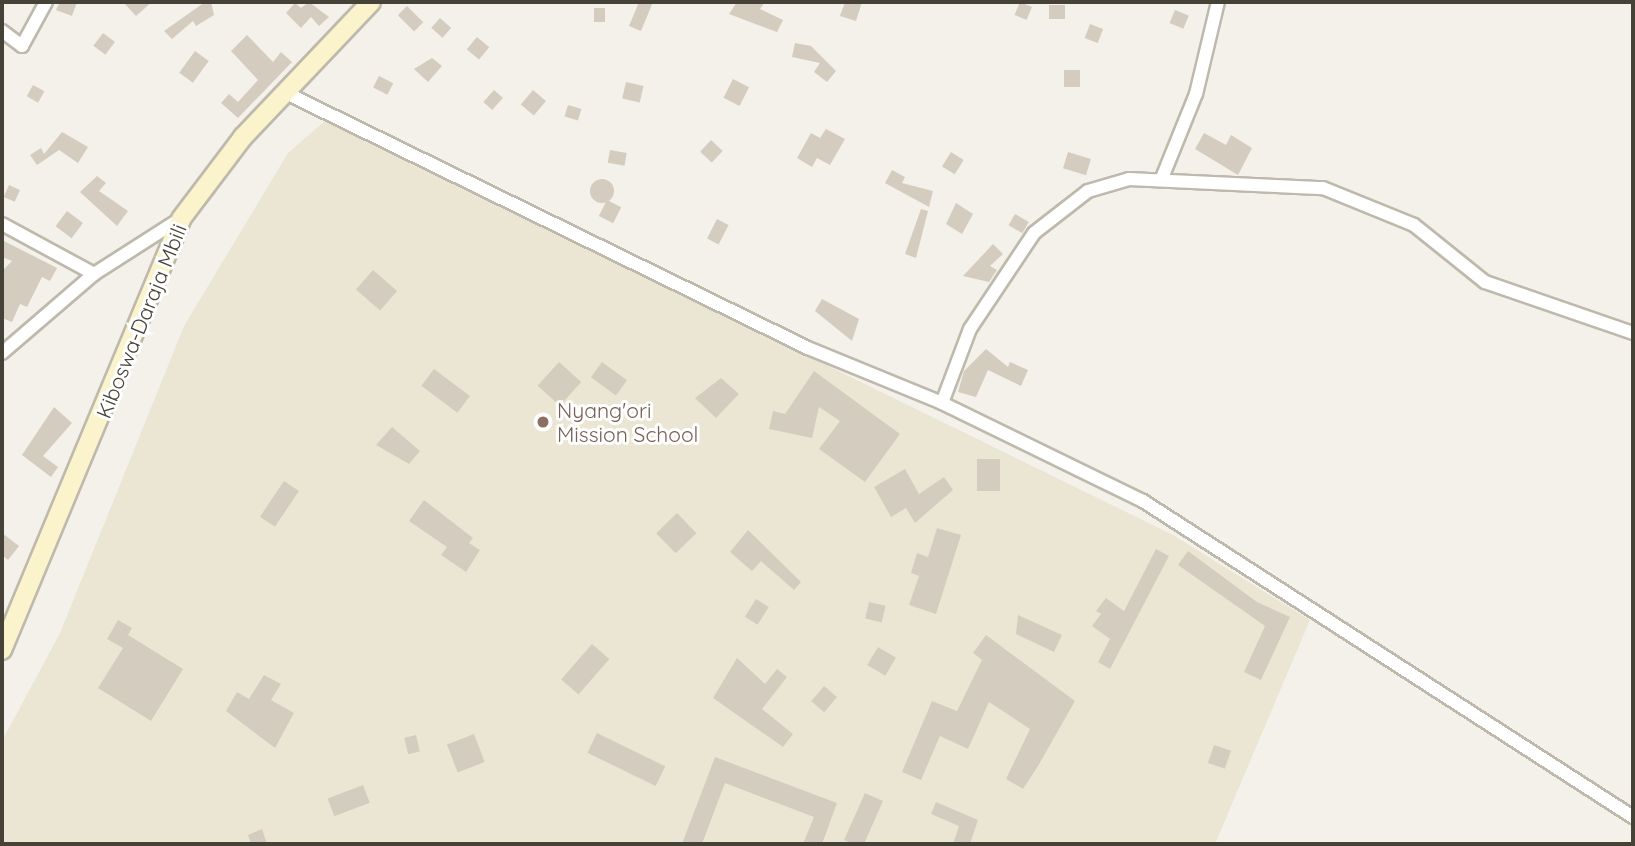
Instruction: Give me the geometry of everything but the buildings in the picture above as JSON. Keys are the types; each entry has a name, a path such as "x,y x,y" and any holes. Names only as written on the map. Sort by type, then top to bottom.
{"main road":[{"name":"Kiboswa-Daraja Mbili","path":"2,650 181,219 243,137 372,3"}],"street":[{"path":"2,31 22,46 46,2"},
{"path":"1162,178 1196,94 1218,2"},
{"path":"286,93 808,348 942,403 1198,532 1633,817"},
{"path":"942,403 970,329 1034,233 1070,202 1107,183 1162,178 1335,192 1414,225 1485,282 1633,333"},
{"path":"2,353 94,274 181,219"},
{"path":"2,224 94,274"}],"shaded area":[{"name":"Nyang'ori Mission School","path":"326,120 1173,535 1310,620 1215,844 2,844 2,741 60,633 184,326 288,153"}],"place":[{"name":"Nyang'ori Mission School","path":"543,422"}]}
